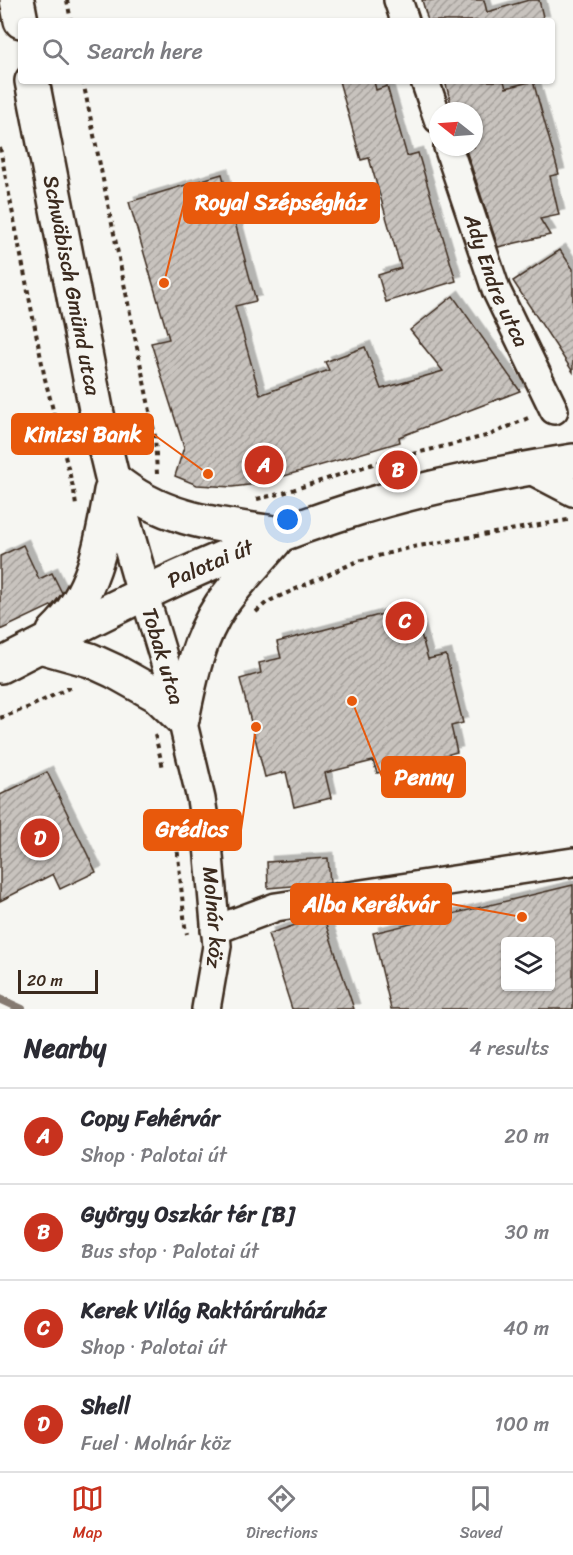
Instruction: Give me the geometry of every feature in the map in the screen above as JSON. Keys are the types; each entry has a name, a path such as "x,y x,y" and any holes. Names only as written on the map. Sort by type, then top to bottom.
{"main road":[{"path":"17,0 20,18"},
{"name":"Schwäbisch Gmünd utca","path":"33,84 97,414 144,593"},
{"name":"Palotai út","path":"0,666 144,593 282,534 412,492 527,468 573,461"},
{"path":"167,723 157,695 90,660 40,646 66,620 82,597 98,560 113,479 132,495 179,516 204,523 282,534"},
{"path":"167,723 221,605 282,534"}],"street":[{"path":"398,0 404,18"},
{"path":"426,84 432,102"},
{"name":"Ady Endre utca","path":"451,156 496,290 554,410"},
{"path":"527,468 573,492"},
{"name":"Tobak utca","path":"144,593 167,723"},
{"name":"Molnár köz","path":"167,723 201,800 208,845 217,946 206,1009"},
{"path":"215,930 276,908 573,862"}],"path":[{"path":"67,0 70,18"},
{"path":"84,84 155,436 158,478"},
{"path":"0,148 45,379 75,491 77,512"},
{"path":"251,501 376,463 490,435 537,414 554,410"},
{"path":"251,616 267,602 358,561 413,547 573,519"},
{"path":"0,718 27,708 65,688 96,682 114,671"},
{"path":"164,772 167,723"},
{"path":"174,816 185,926 189,940"}],"building":[{"path":"422,0 484,0 487,12 529,0 539,0 543,18 427,18"},
{"path":"340,84 375,84 376,90 387,86 407,156 418,153 456,281 386,302 378,275 401,268 369,158 361,160"},
{"path":"446,84 505,84 506,88 534,84 559,174 550,176 559,215 540,219 550,235 498,247 468,156 483,156 483,102 451,102"},
{"path":"222,174 256,301 235,306 260,395 329,370 325,362 365,347 381,389 443,371 410,330 453,296 520,391 399,437 400,442 257,484 232,487 197,485 175,476 184,447 151,343 169,339 129,202"},
{"path":"560,250 573,269 573,372 513,281"},
{"path":"23,545 39,579 52,573 62,593 53,605 0,630 0,556"},
{"path":"402,609 408,630 419,627 428,659 446,655 463,723 451,726 457,752 377,773 373,761 325,773 331,798 294,807 286,772 265,777 240,679 261,673 259,663 281,658 277,642"},
{"path":"47,772 96,872 60,889 53,874 0,901 0,795"},
{"path":"328,858 330,883 268,888 267,862"},
{"path":"573,885 573,1009 391,1009 373,933"},
{"path":"323,916 354,1009 292,1009 268,934"}],"waterway":[{"path":"0,999 22,1009"}],"place":[{"name":"Royal Szépségház","path":"164,283"},
{"name":"Copy Fehérvár","path":"264,465"},
{"name":"György Oszkár tér [B]","path":"398,470"},
{"name":"Kinizsi Bank","path":"208,474"},
{"name":"Kerek Világ Raktáráruház","path":"405,621"},
{"name":"Penny","path":"352,701"},
{"name":"Grédics","path":"256,727"},
{"name":"Shell","path":"40,838"},
{"name":"Alba Kerékvár","path":"522,917"}]}
